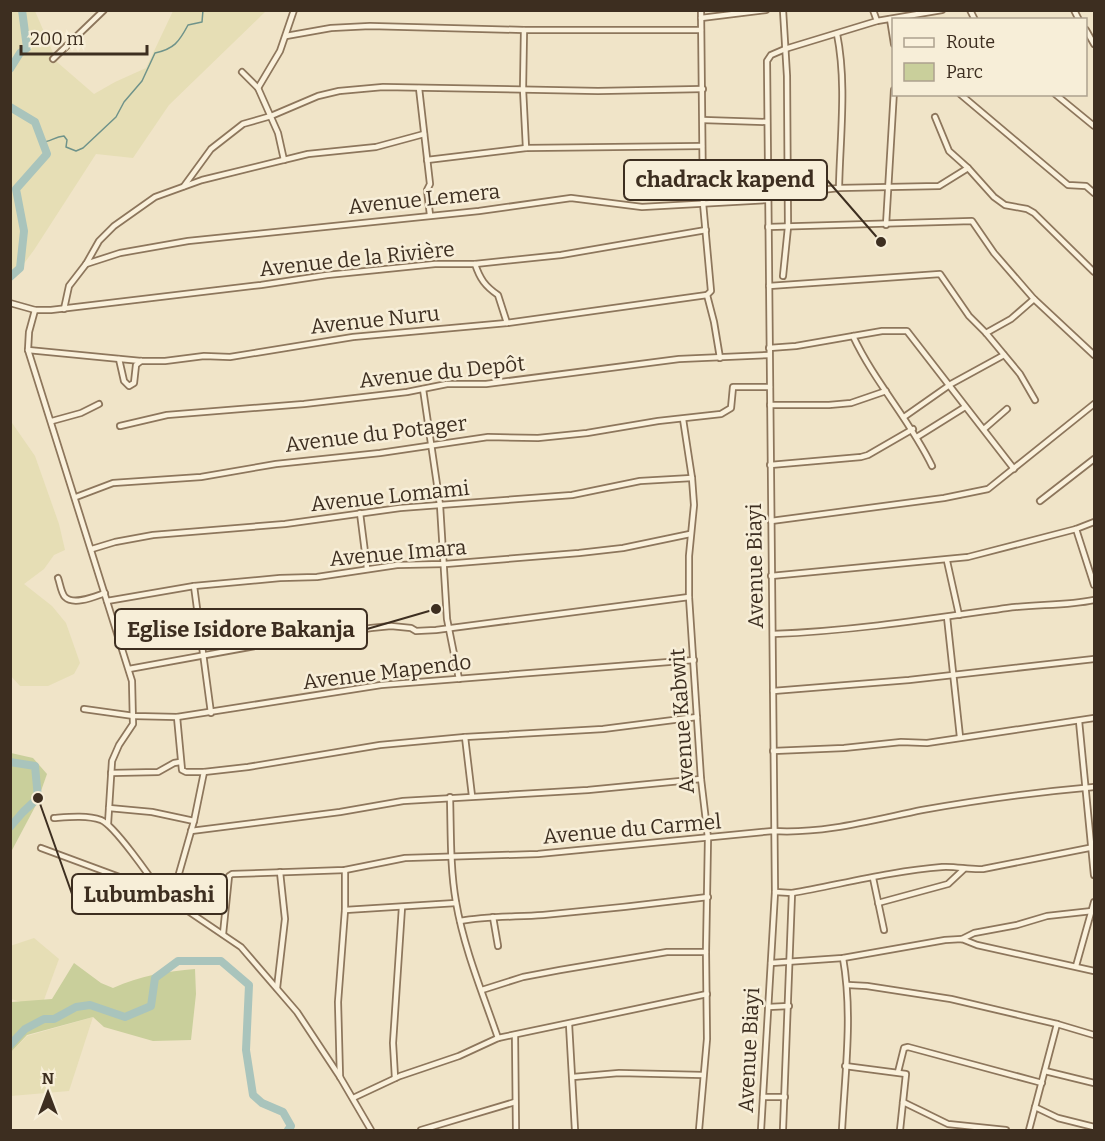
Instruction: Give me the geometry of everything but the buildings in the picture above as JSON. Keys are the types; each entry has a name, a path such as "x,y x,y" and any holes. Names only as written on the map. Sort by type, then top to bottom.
{"street":[{"path":"52,59 104,10"},
{"path":"258,88 286,36 294,10"},
{"path":"701,10 704,204 711,291 707,295 720,358"},
{"path":"701,18 766,10"},
{"path":"783,10 788,118 788,227 783,276"},
{"path":"873,10 877,21"},
{"path":"912,18 940,11"},
{"path":"784,49 877,21 890,19 892,32"},
{"path":"286,36 331,28 370,26 524,30 701,30"},
{"path":"524,30 526,148"},
{"path":"837,34 842,58 839,188"},
{"name":"Avenue Biayi","path":"761,1131 775,892 768,59 784,49"},
{"path":"242,72 258,88 278,133 284,160"},
{"path":"184,186 201,160 222,138 243,123 271,116 318,96 339,91 383,87 598,91 703,89"},
{"path":"419,88 430,184 427,190 430,214"},
{"path":"886,225 894,96"},
{"path":"962,96 1068,185 1086,186 1095,194"},
{"path":"1058,96 1095,126"},
{"path":"935,117 949,151 1000,202 1034,213 1095,272"},
{"path":"703,120 767,122"},
{"path":"64,309 69,286 86,264 99,241 114,226 155,197 184,186 308,154 376,147 424,134"},
{"path":"427,160 526,148 702,146"},
{"name":"Avenue Lemera","path":"86,264 116,254 165,244 394,220 430,214 479,211 571,198 642,207 768,198 839,188 939,186 968,168"},
{"path":"768,227 972,221 994,253 1034,299 1095,355"},
{"name":"Avenue de la Rivière","path":"10,303 35,310 64,309 327,275 561,255 706,230"},
{"path":"475,264 480,279 498,295 507,323"},
{"path":"769,286 940,274 969,316 987,333 1020,374 1035,400"},
{"name":"Avenue Nuru","path":"119,359 168,361 204,356 230,357 353,337 507,323 707,295"},
{"path":"987,333 1011,319 1034,299"},
{"path":"35,310 29,332 28,350 76,497 133,687 133,724 114,755 108,824"},
{"path":"769,348 796,346 882,331 907,331 1014,470"},
{"path":"853,336 868,366 913,429 932,466"},
{"path":"28,350 119,359 124,381 129,386 134,383 136,365 141,361"},
{"name":"Avenue du Depôt","path":"120,426 167,415 304,404 447,384 509,382 679,359 769,354"},
{"path":"904,417 949,385 1005,355"},
{"name":"Avenue du Potager","path":"76,497 113,483 201,477 276,464 380,453 488,436 522,438 577,434 683,419 727,412 733,403 734,387 770,387"},
{"path":"423,389 440,505 449,628 459,679"},
{"path":"770,405 829,405 856,402 886,391"},
{"path":"52,422 81,413 99,404"},
{"path":"771,521 979,492 993,487 1095,404"},
{"path":"917,437 965,407"},
{"path":"984,429 1007,409"},
{"name":"Avenue Kabwit","path":"683,419 694,505 690,534 689,597 701,779 708,838 707,1039 699,1131"},
{"path":"770,465 861,457 913,429"},
{"path":"1040,501 1095,459"},
{"name":"Avenue Lomami","path":"92,549 153,535 285,524 440,505 572,495 640,481 692,478"},
{"path":"360,513 368,568"},
{"path":"771,576 947,561 993,552 1095,522"},
{"path":"1076,529 1095,585"},
{"name":"Avenue Imara","path":"107,601 194,586 317,577 368,568 579,554 623,548 690,534"},
{"path":"947,561 959,615"},
{"path":"58,578 62,592 69,600 75,601 105,593"},
{"path":"194,586 211,712"},
{"path":"129,669 380,627 405,627 416,632 689,597"},
{"path":"773,634 809,633 1095,600"},
{"path":"947,617 960,737"},
{"path":"773,691 954,676 1095,659"},
{"name":"Avenue Mapendo","path":"84,709 134,716 177,717 381,685 694,660"},
{"path":"177,717 180,762 184,771 204,772 380,746 465,737 603,729 697,717"},
{"path":"773,751 844,748 901,742 927,743 1095,718"},
{"path":"1078,721 1094,847 1095,875"},
{"path":"465,737 472,796"},
{"path":"111,773 158,772 180,762"},
{"path":"172,898 194,821 204,772"},
{"path":"191,831 340,812 403,801 588,790 701,779"},
{"name":"Avenue du Carmel","path":"223,934 229,875 345,870 398,859 548,854 773,831 797,832 833,828 942,807 1095,787"},
{"path":"450,797 456,903 498,1038"},
{"path":"109,808 152,812 194,821"},
{"path":"54,818 95,818 108,824 160,892"},
{"path":"775,892 792,893 942,867 983,869 1094,847"},
{"path":"41,848 160,892 172,898 245,950 297,1012 340,1077 371,1131"},
{"path":"878,903 948,884 964,869"},
{"path":"340,1077 338,1002 345,910 345,870"},
{"path":"277,988 285,926 280,872"},
{"path":"873,878 884,930"},
{"path":"783,1129 792,893"},
{"path":"460,921 556,914 708,897"},
{"path":"1076,966 1095,902"},
{"path":"345,910 456,903"},
{"path":"394,1078 393,1042 402,907"},
{"path":"771,963 843,958 962,939 974,933 1017,925 1047,916 1092,911"},
{"path":"493,917 498,946"},
{"path":"962,939 977,945 1095,972"},
{"path":"482,990 523,977 560,970 667,952 706,952"},
{"path":"842,1131 848,1019 848,986 843,958"},
{"path":"848,986 867,986 951,999 1095,1035"},
{"path":"353,1098 394,1078 459,1056 498,1038 707,994"},
{"path":"768,1007 789,1006"},
{"path":"569,1024 575,1131"},
{"path":"1029,1131 1058,1024"},
{"path":"515,1035 516,1131"},
{"path":"898,1072 901,1054 904,1048 908,1047 1042,1083"},
{"path":"845,1066 906,1074 900,1131"},
{"path":"1045,1071 1095,1083"},
{"path":"573,1077 620,1073 704,1075"},
{"path":"763,1097 785,1097"},
{"path":"421,1131 514,1102"},
{"path":"903,1102 957,1128 1006,1131"},
{"path":"1035,1107 1058,1118 1095,1127"}],"shaded area":[{"path":"11,11 35,11 57,62 94,94 146,68 173,11 266,11 169,105 133,158 96,154 34,250 11,281"},
{"path":"10,420 35,456 59,524 65,550 54,555 44,569 24,584 52,606 66,623 80,663 74,674 48,686 20,686 11,676"},
{"path":"34,938 59,959 41,1008 11,999 10,946"},
{"path":"93,1017 69,1091 11,1096 11,1052 27,1036"}],"green space":[{"path":"11,753 33,758 47,774 36,805 11,852"},
{"path":"74,963 101,983 113,988 154,975 195,969 196,994 191,1040 153,1041 104,1027 93,1017 27,1035 11,1052 12,1002 52,999"}],"waterway":[{"path":"10,69 20,53 27,48 22,10"},
{"path":"42,142 64,136 67,140 66,147 76,151 83,148 116,117 124,102 142,81 155,53 175,44 188,25 202,22 203,10"},
{"path":"10,107 35,122 47,154 16,189 24,231 20,268 10,277"},
{"path":"10,762 35,766 38,798 10,827"},
{"path":"10,1045 25,1029 44,1019 54,1019 76,1007 90,1005 125,1017 151,1006 155,978 178,961 221,961 249,985 246,1050 253,1095 262,1103 283,1112 291,1126 288,1130"}],"place":[{"name":"chadrack kapend","path":"881,242"},
{"name":"Eglise Isidore Bakanja","path":"436,609"},
{"name":"Lubumbashi","path":"38,798"}]}
